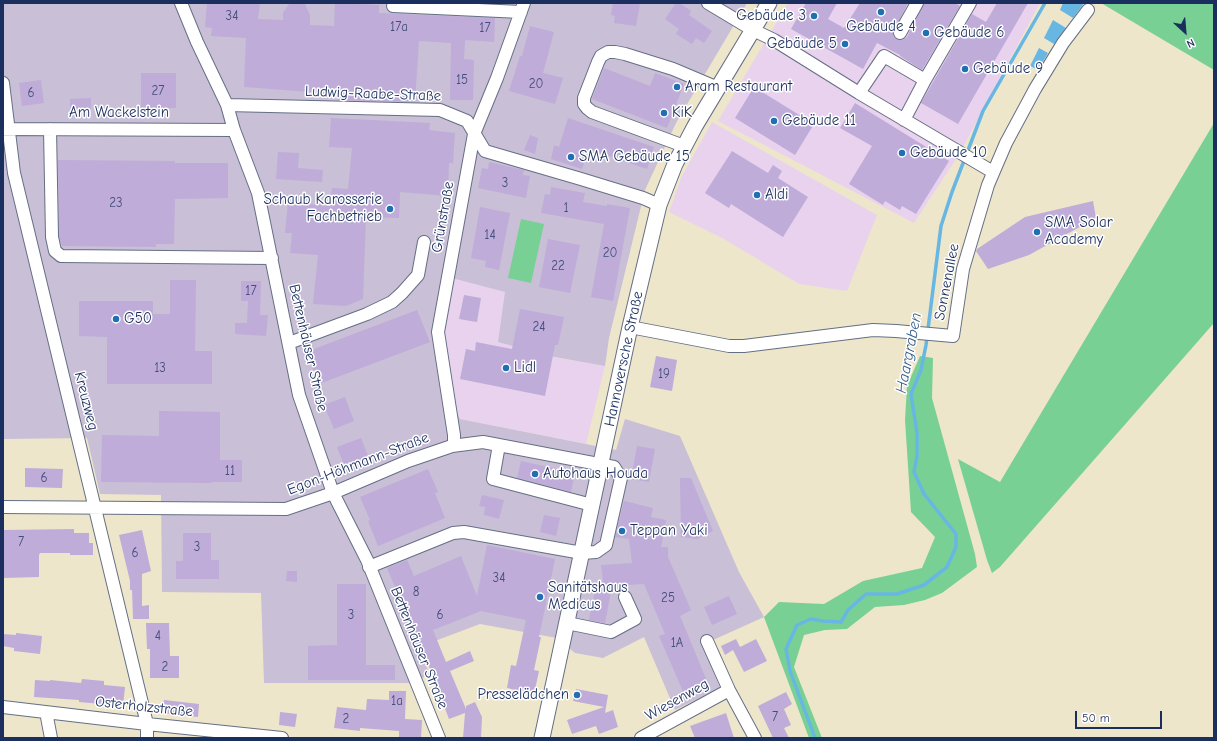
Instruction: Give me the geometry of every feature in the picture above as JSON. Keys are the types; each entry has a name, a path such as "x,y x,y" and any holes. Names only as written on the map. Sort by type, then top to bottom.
{"main road":[{"name":"Hannoversche Straße","path":"542,738 630,327 659,205 675,164 684,146 769,3"}],"street":[{"name":"Bettenhäuser Straße","path":"181,3 197,42 227,105 234,130 258,193 299,395 333,493 369,567 438,738"},
{"path":"708,3 752,30 774,40 859,94 980,166 993,172"},
{"path":"900,33 917,3"},
{"path":"904,120 925,80 970,3"},
{"path":"393,6 523,8"},
{"name":"Grünstraße","path":"454,445 454,435 438,332 474,134 523,8"},
{"name":"Sonnenallee","path":"630,327 729,346 744,346 873,330 953,336 964,270 993,172 1035,89 1063,43 1088,10"},
{"path":"684,146 592,112 587,108 584,104 584,98 601,56 608,52 624,54 658,64 718,88"},
{"path":"859,94 884,56 925,80"},
{"name":"Kreuzweg","path":"3,83 5,129 14,173 147,724 147,738"},
{"name":"Ludwig-Raabe-Straße","path":"227,105 440,110 467,121 485,151 608,187 643,198 659,205"},
{"name":"Am Wackelstein","path":"5,129 234,130"},
{"path":"50,129 52,237 55,251 61,256 272,258"},
{"path":"288,343 367,314 392,302 418,275 424,242"},
{"name":"Egon-Höhmann-Straße","path":"3,507 286,509 333,493 408,461 454,445 483,442 601,463 614,467 621,478 620,489 606,545 596,552 582,553"},
{"path":"498,445 493,479 592,505"},
{"path":"369,567 453,533 464,532 582,553"},
{"path":"567,623 611,632 635,620 625,597"},
{"name":"Wiesenweg","path":"707,641 729,690 755,738"},
{"name":"Wiesenweg","path":"641,738 729,690"},
{"name":"Osterholzstraße","path":"3,707 282,738"},
{"path":"46,712 51,738"}],"shaded area":[{"path":"3,3 747,3 676,123 645,190 609,338 605,366 555,357 498,342 505,292 452,278 440,331 446,387 460,419 616,450 625,419 680,436 739,572 764,617 702,645 720,688 675,710 644,637 603,658 575,653 557,638 480,624 419,647 430,675 408,683 264,683 261,593 162,592 161,495 100,494 87,438 3,439"},
{"path":"788,3 1040,3 960,153 914,223 718,121"},
{"path":"712,122 877,215 847,291 799,284 724,239 669,212 681,178"},
{"path":"452,277 505,292 555,357 605,366 586,444 460,419 446,387 440,331"}],"green space":[{"path":"1101,3 1214,3 1214,70"},
{"path":"1214,123 1214,323 1000,567 992,573 958,459 1000,482"},
{"path":"521,219 544,224 531,283 508,278"},
{"path":"920,356 933,358 932,398 975,554 977,567 942,593 925,600 904,605 875,607 847,629 825,630 804,635 794,667 822,738 809,738 764,617 779,602 824,604 863,581 922,568 935,537 911,512 905,420 907,386"}],"water":[{"path":"1063,3 1084,3 1073,18 1060,10"},
{"path":"1053,20 1066,28 1054,44 1044,38"},
{"path":"1039,48 1048,53 1038,70 1030,66"}],"building":[{"path":"207,3 260,3 258,19 283,20 283,13 289,4 305,4 310,15 310,25 334,26 335,3 379,5 379,13 495,18 494,42 465,40 464,59 474,60 473,100 450,100 451,43 419,41 415,102 337,100 337,94 244,87 246,38 211,36 212,28 205,27"},
{"path":"613,3 640,3 636,26 614,23 615,16 611,15"},
{"path":"676,3 679,3 691,11 689,15 712,31 704,43 696,38 692,44 676,34 679,29 665,19"},
{"path":"806,3 837,3 828,19 844,28 860,3 908,3 893,33 894,37 900,40 907,37 924,3 955,3 960,6 922,70 900,55 877,43 863,69 791,29"},
{"name":"Gebäude 9","path":"997,3 1028,3 958,124 921,103 972,14 986,22"},
{"path":"530,26 554,32 543,73 563,78 555,104 509,91 520,56 522,56"},
{"path":"604,68 650,86 655,73 684,84 667,128 592,99"},
{"path":"141,73 176,73 176,108 141,108"},
{"path":"41,80 44,103 22,106 19,83"},
{"name":"Gebäude 11","path":"754,87 814,124 795,155 735,118"},
{"path":"91,98 91,109 70,109 70,99"},
{"name":"Gebäude 10","path":"855,103 949,161 916,214 902,206 900,210 885,201 883,205 849,184 872,146 840,128"},
{"path":"331,118 430,123 429,130 455,133 453,163 449,163 448,196 400,192 399,218 366,217 363,299 346,306 313,304 318,255 290,253 292,233 285,233 288,202 330,206 332,188 348,189 352,148 329,147"},
{"path":"568,118 654,147 647,169 589,149 582,169 551,159 554,145 559,147"},
{"path":"530,135 538,138 535,154 524,150"},
{"name":"Aldi","path":"732,151 768,173 773,165 782,171 778,178 808,197 783,237 731,204 729,208 705,193"},
{"path":"278,152 299,153 298,168 323,170 322,182 276,179"},
{"path":"58,160 228,163 228,198 175,199 174,244 156,244 156,247 62,246 59,236"},
{"path":"489,162 524,170 523,175 530,176 526,198 478,188 482,168 488,169"},
{"path":"551,187 585,193 583,202 630,208 613,301 591,297 604,224 541,213 545,194 550,195"},
{"name":"SMA Solar Academy","path":"1093,201 1096,218 1029,255 988,269 976,251 1025,217"},
{"path":"480,207 510,213 499,270 485,267 486,261 471,258"},
{"path":"548,239 580,245 570,293 539,287"},
{"path":"170,280 196,280 195,351 212,351 212,384 107,384 107,337 79,336 79,301 153,301 153,314 170,314"},
{"path":"241,281 261,281 260,315 268,315 266,336 235,334 235,323 247,323 248,301 241,301"},
{"path":"464,295 481,298 477,322 459,319"},
{"name":"Lidl","path":"520,309 564,317 558,345 555,345 545,396 460,379 466,349 475,351 476,342 512,349"},
{"path":"417,310 430,342 319,384 306,352"},
{"path":"656,356 677,360 672,391 650,387"},
{"path":"345,397 354,421 334,429 324,405"},
{"path":"159,411 220,412 220,460 242,460 242,482 101,482 102,435 159,436"},
{"path":"361,438 368,456 344,465 337,447"},
{"path":"637,446 655,449 649,482 631,479"},
{"path":"521,461 575,473 571,492 517,478"},
{"path":"25,468 63,469 62,488 25,487"},
{"path":"428,469 438,492 435,493 445,518 378,546 368,521 370,520 360,497"},
{"path":"680,478 691,478 713,531 697,539 681,537"},
{"path":"482,495 504,500 499,519 484,515 485,507 479,506"},
{"path":"624,501 653,508 651,517 666,520 661,547 668,547 668,557 691,610 680,616 709,686 685,696 659,636 665,634 644,584 612,586 605,623 589,620 597,581 603,581 601,565 632,563 629,539 615,537"},
{"path":"544,515 560,518 556,536 540,532"},
{"path":"74,529 74,533 89,533 89,543 93,543 93,555 40,553 39,577 3,578 3,530"},
{"path":"142,530 151,571 142,574 142,606 149,605 149,619 133,619 132,590 130,590 130,581 119,535"},
{"path":"183,533 211,533 211,560 219,560 219,579 176,579 176,561 183,561"},
{"path":"487,545 555,559 539,637 541,637 534,670 539,671 534,694 507,688 511,665 516,666 526,620 481,611 433,630 446,662 470,651 474,661 450,671 466,709 466,706 475,702 482,717 481,738 463,738 465,713 449,719 430,669 387,568 407,560 414,576 461,556 477,596"},
{"path":"287,571 297,571 297,582 286,581"},
{"path":"337,584 366,584 366,665 395,665 395,680 308,680 308,646 337,645"},
{"path":"729,596 737,614 712,625 704,607"},
{"path":"146,623 169,623 170,656 179,656 179,678 150,678 150,649 147,649"},
{"path":"16,633 42,636 40,654 14,651 14,648 3,646 3,634 16,635"},
{"path":"736,639 740,647 756,639 767,661 744,672 733,650 725,655 721,646"},
{"path":"82,679 104,681 104,685 125,687 123,706 79,702 79,700 34,697 35,680 81,683"},
{"path":"576,689 608,695 605,713 613,710 618,727 599,734 596,726 572,734 567,720 604,707 573,701"},
{"path":"389,691 406,691 405,719 422,720 421,738 399,738 399,731 360,728 360,731 334,728 337,707 366,710 367,699 389,700"},
{"path":"786,692 792,704 784,709 791,725 784,728 789,738 773,738 758,706"},
{"path":"164,700 199,704 198,717 162,713"},
{"path":"280,712 297,714 295,727 279,725"},
{"path":"726,713 734,738 695,738 690,726"}],"waterway":[{"name":"Haargraben","path":"815,738 790,671 786,649 797,625 811,619 841,622 848,610 866,594 897,594 924,585 947,567 956,547 956,534 924,494 914,472 917,456 917,433 911,394 921,370 926,345 941,226 952,192 983,111 1045,3"}],"place":[{"name":"Gebäude 4","path":"881,12"},
{"name":"Gebäude 3","path":"814,16"},
{"name":"Gebäude 6","path":"926,33"},
{"name":"Gebäude 5","path":"845,44"},
{"name":"Gebäude 9","path":"965,69"},
{"name":"Aram Restaurant","path":"677,87"},
{"name":"KiK","path":"664,113"},
{"name":"Gebäude 11","path":"774,121"},
{"name":"Gebäude 10","path":"902,153"},
{"name":"SMA Gebäude 15","path":"571,157"},
{"name":"Aldi","path":"757,195"},
{"name":"Schaub Karosserie Fachbetrieb","path":"390,209"},
{"name":"SMA Solar Academy","path":"1037,232"},
{"name":"G50","path":"116,319"},
{"name":"Lidl","path":"506,368"},
{"name":"Autohaus Houda","path":"535,474"},
{"name":"Teppan Yaki","path":"622,531"},
{"name":"Sanitätshaus Medicus","path":"540,597"},
{"name":"Presselädchen","path":"577,695"}]}
